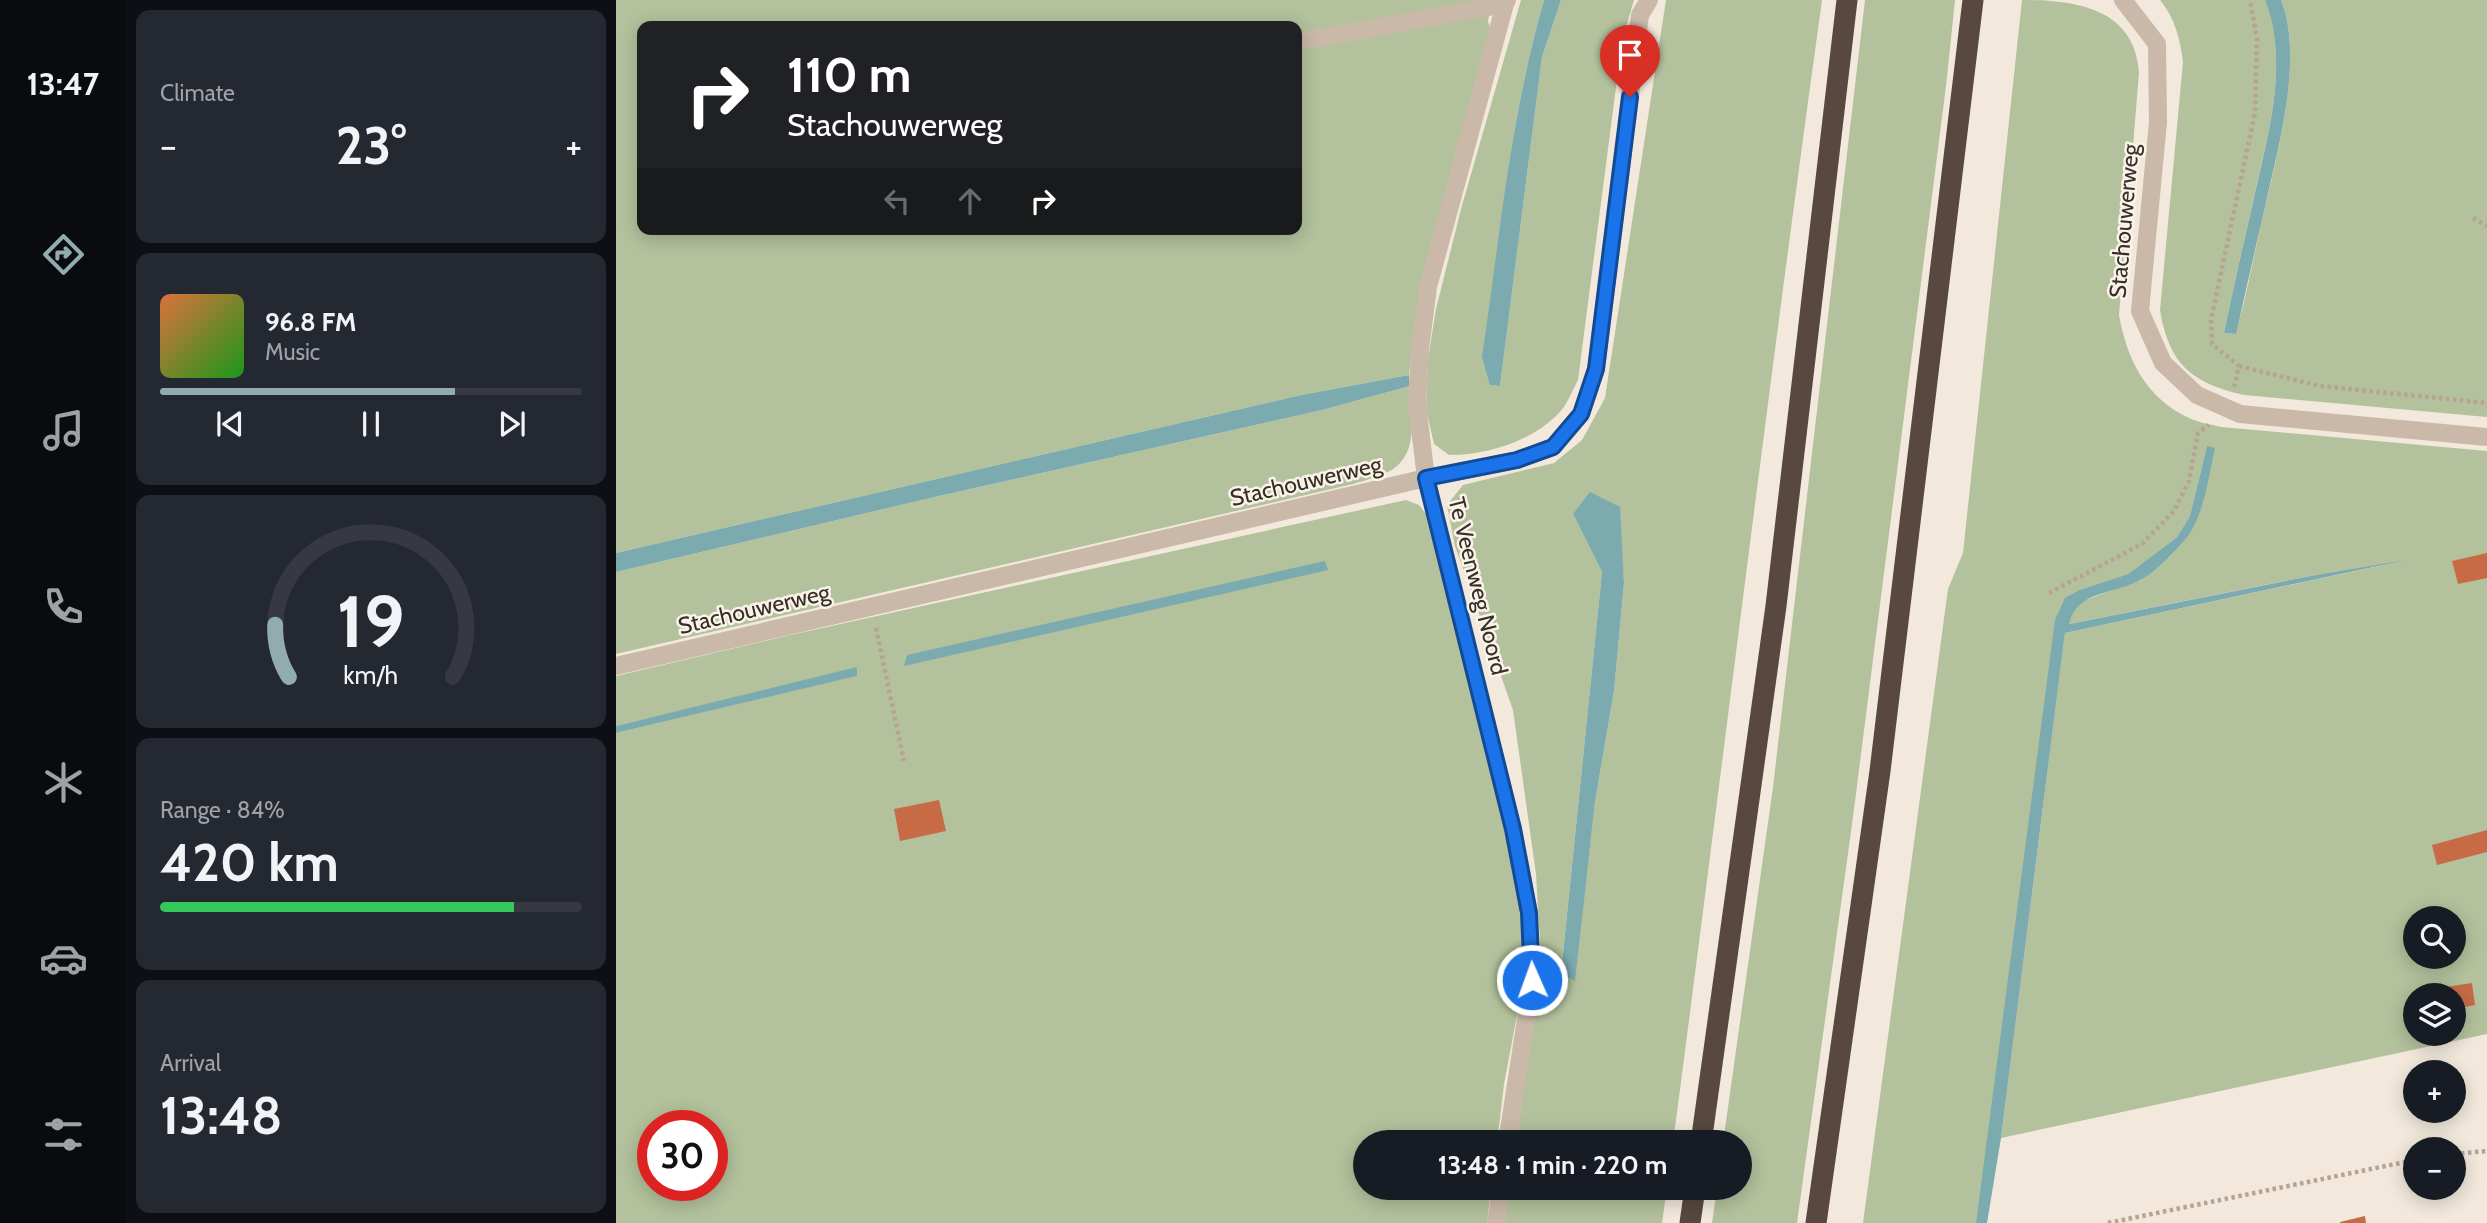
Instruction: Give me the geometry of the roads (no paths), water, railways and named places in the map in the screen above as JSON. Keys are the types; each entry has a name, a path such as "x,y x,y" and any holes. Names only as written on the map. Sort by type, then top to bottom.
{"highway":[{"path":"1703,1130 1776,606 1847,0"},
{"path":"1816,1223 1880,771 1973,0"},
{"path":"1690,1223 1693,1200"}],"street":[{"name":"Stachouwerweg","path":"616,666 1426,478 1517,460 1553,447 1581,414 1596,369 1640,15 1650,0"},
{"name":"Stachouwerweg","path":"2123,0 2157,44 2158,122 2140,311 2163,363 2197,396 2240,414 2487,437"},
{"name":"Te Veenweg Noord","path":"1302,42 1506,2 1428,287 1420,349 1417,404 1426,478 1513,829 1529,913 1532,980 1509,1130"},
{"path":"1496,1223 1499,1200"}],"water":[{"path":"1544,0 1561,0 1542,57 1500,386 1490,385 1482,357 1514,133"},
{"path":"2265,0 2281,0 2287,23 2290,48 2286,103 2236,334 2224,333 2274,101 2276,50"},
{"path":"1409,375 1410,386 1322,410 616,572 616,553 1301,395"},
{"path":"2207,446 2215,448 2204,498 2189,534 2168,558 2147,576 2080,604 2069,624 2305,577 2406,560 2065,633 2001,1138 1987,1223 1976,1223 2055,620 2065,598 2079,590 2128,574 2177,537 2190,516"},
{"path":"1590,492 1620,507 1624,583 1614,691 1595,802 1575,981 1561,973 1602,572 1573,514"},
{"path":"1325,561 1328,570 904,666 907,655"},
{"path":"857,667 857,676 616,733 616,726"}]}
